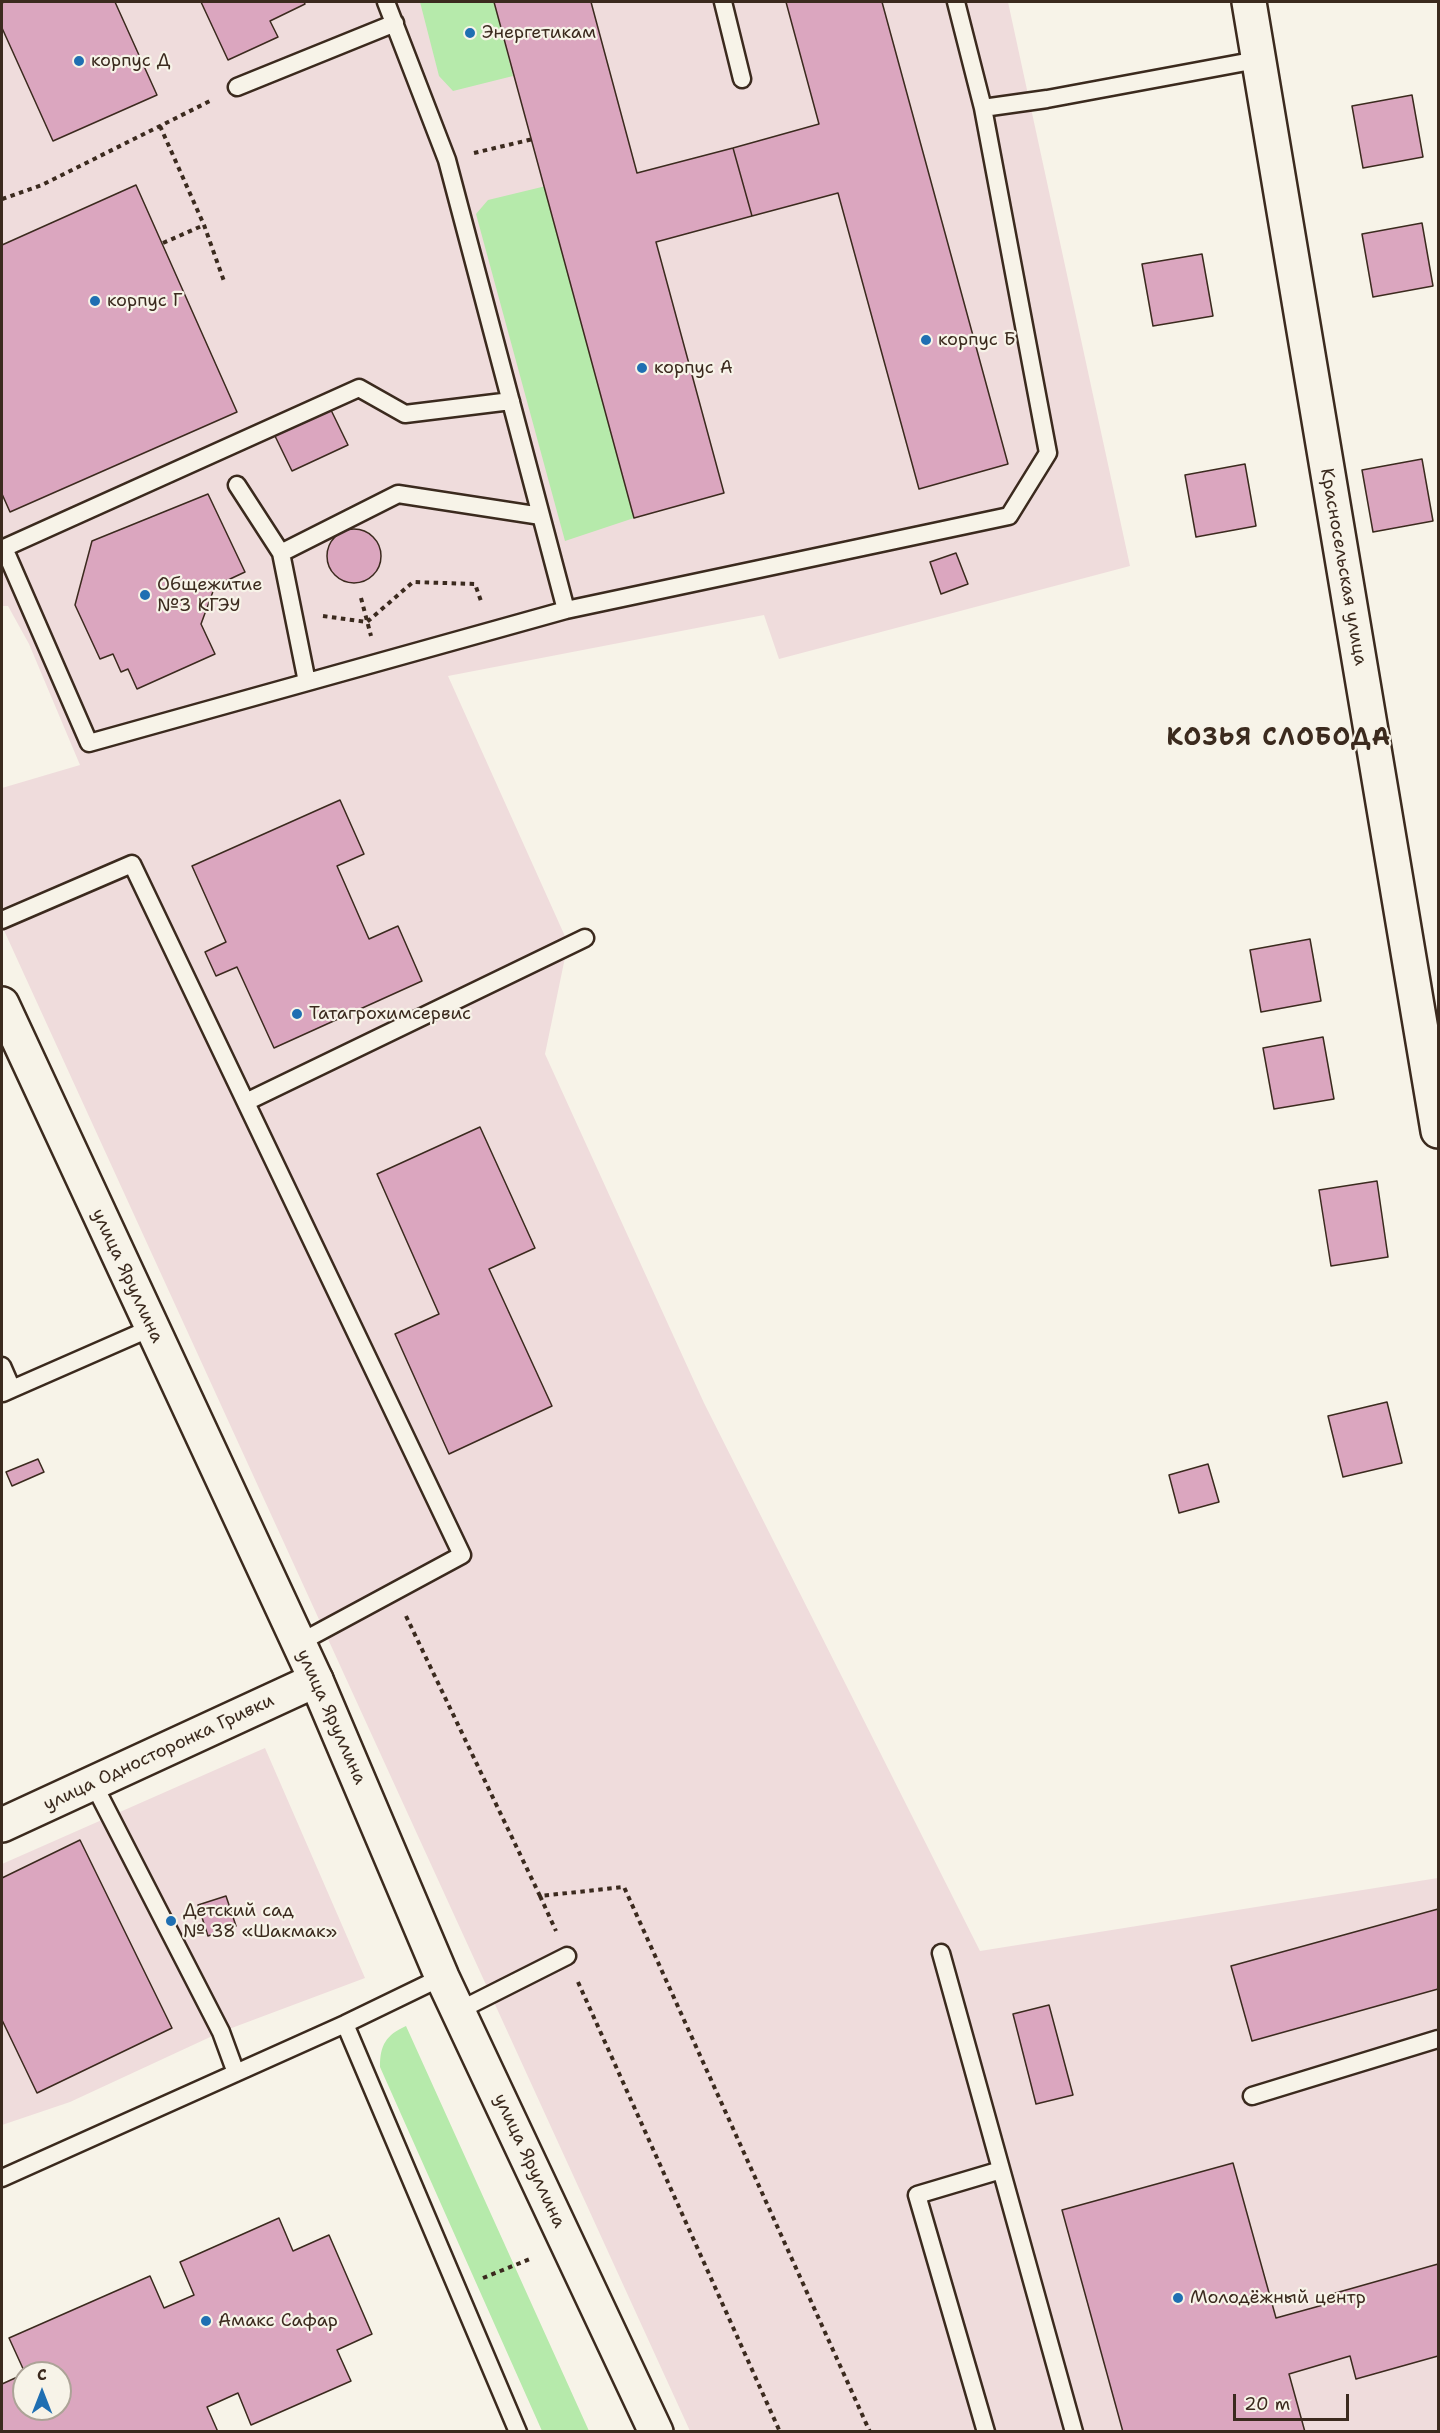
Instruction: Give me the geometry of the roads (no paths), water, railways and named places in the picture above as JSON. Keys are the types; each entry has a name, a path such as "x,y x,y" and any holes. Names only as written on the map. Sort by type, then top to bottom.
{"street":[{"name":"Красносельская улица","path":"1249,2 1438,1131"},
{"name":"улица Яруллина","path":"4,1017 316,1680 442,1977 656,2432"},
{"name":"улица Односторонка Гривки","path":"2,1825 316,1680"}],"lane":[{"path":"386,2 447,160 566,610"},
{"path":"723,2 742,79"},
{"path":"511,401 405,414 358,388 3,548 89,743 566,610 1009,516 1048,453 983,108 956,2"},
{"path":"237,87 395,23"},
{"path":"983,108 1047,99 1257,60"},
{"path":"237,486 281,553 307,682"},
{"path":"281,553 398,494 541,516"},
{"path":"2,920 132,864 462,1555 298,1643"},
{"path":"246,1102 585,938"},
{"path":"2,1366 7,1392 151,1328"},
{"path":"93,1783 221,2032 236,2073"},
{"path":"940,1953 1074,2432"},
{"path":"458,2011 567,1956"},
{"path":"2,2178 345,2024 442,1977"},
{"path":"345,2024 518,2432"},
{"path":"1252,2096 1438,2039"},
{"path":"986,2432 917,2195 1001,2170"}],"place":[{"name":"Энергетикам","path":"470,33"},
{"name":"корпус Д","path":"79,61"},
{"name":"корпус Г","path":"95,301"},
{"name":"корпус Б","path":"926,340"},
{"name":"корпус А","path":"642,368"},
{"name":"Общежитие №3 КГЭУ","path":"145,595"},
{"name":"Татагрохимсервис","path":"297,1014"},
{"name":"Детский сад № 38 «Шакмак»","path":"171,1921"},
{"name":"Молодёжный центр","path":"1178,2298"},
{"name":"Амакс Сафар","path":"206,2321"}],"district":[{"name":"КОЗЬЯ СЛОБОДА","path":"1279,739"}]}
